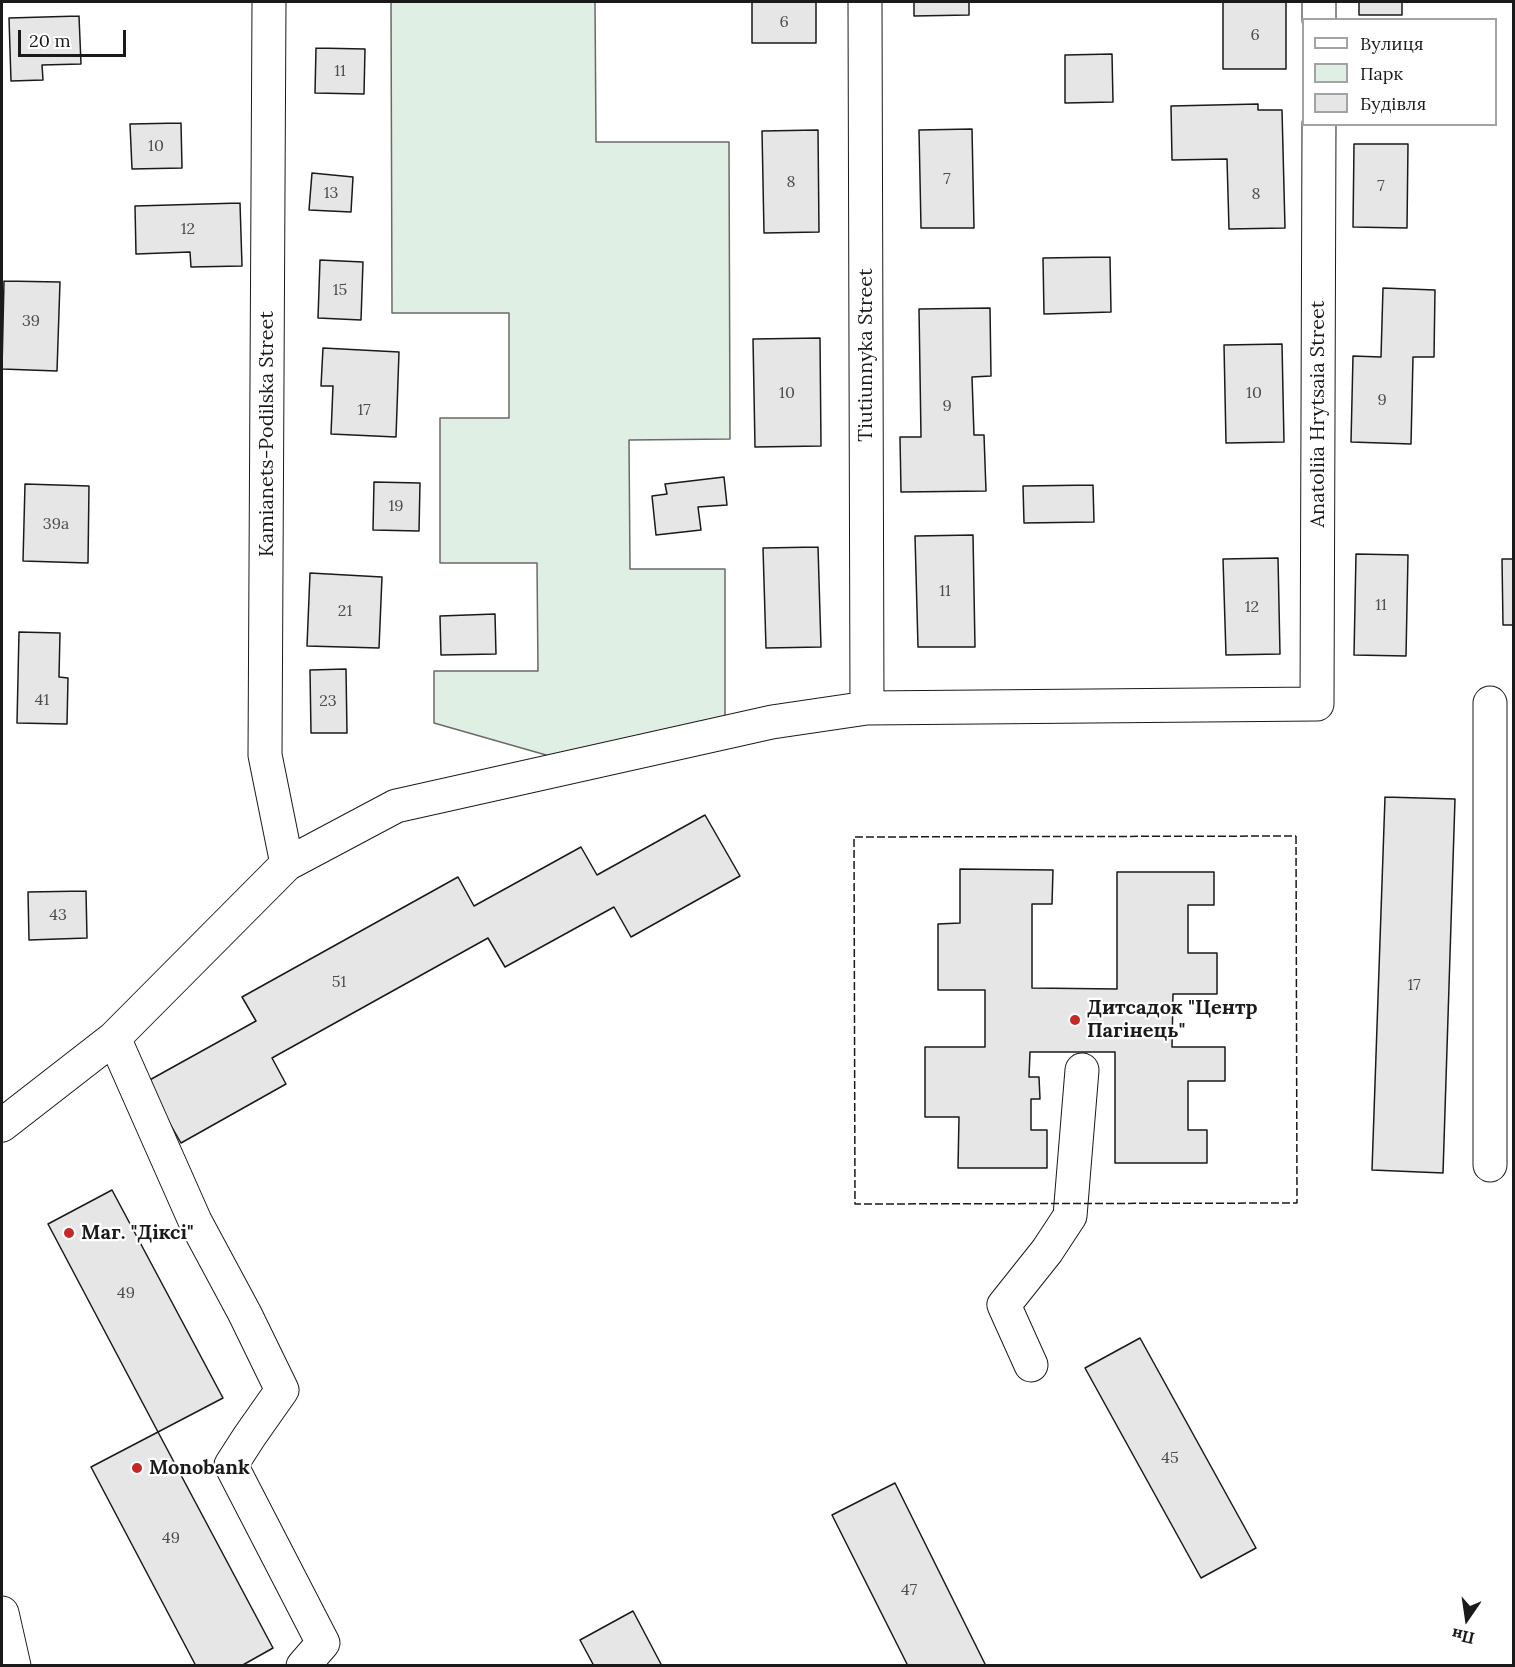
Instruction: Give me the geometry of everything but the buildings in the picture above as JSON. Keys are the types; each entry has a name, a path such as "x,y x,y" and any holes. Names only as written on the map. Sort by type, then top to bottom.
{"street":[{"name":"Kamianets-Podilska Street","path":"269,2 265,755 287,864"},
{"name":"Tiutiunnyka Street","path":"865,2 867,708"},
{"path":"1319,2 1319,18"},
{"name":"Anatoliia Hrytsaia Street","path":"867,708 1317,704 1318,126"},
{"path":"1490,704 1490,1165"},
{"path":"2,1125 114,1038 287,864 396,806 772,722 867,708"},
{"path":"114,1038 195,1221 245,1314 282,1390 231,1465 323,1643 303,1665"},
{"path":"1031,1365 1004,1305 1047,1251 1070,1216 1082,1070"},
{"path":"2,1613 14,1665"}],"green space":[{"path":"391,2 595,2 596,142 729,142 730,439 629,440 630,569 725,569 725,723 560,759 434,723 434,671 538,671 537,563 440,563 440,418 509,418 509,313 392,313"}],"fence":[{"path":"1296,836 1297,1203 855,1204 854,837 1296,836"}],"place":[{"name":"Дитсадок \"Центр Пагінець\"","path":"1075,1020"},
{"name":"Маг. \"Діксі\"","path":"69,1233"},
{"name":"Monobank","path":"137,1468"}]}
